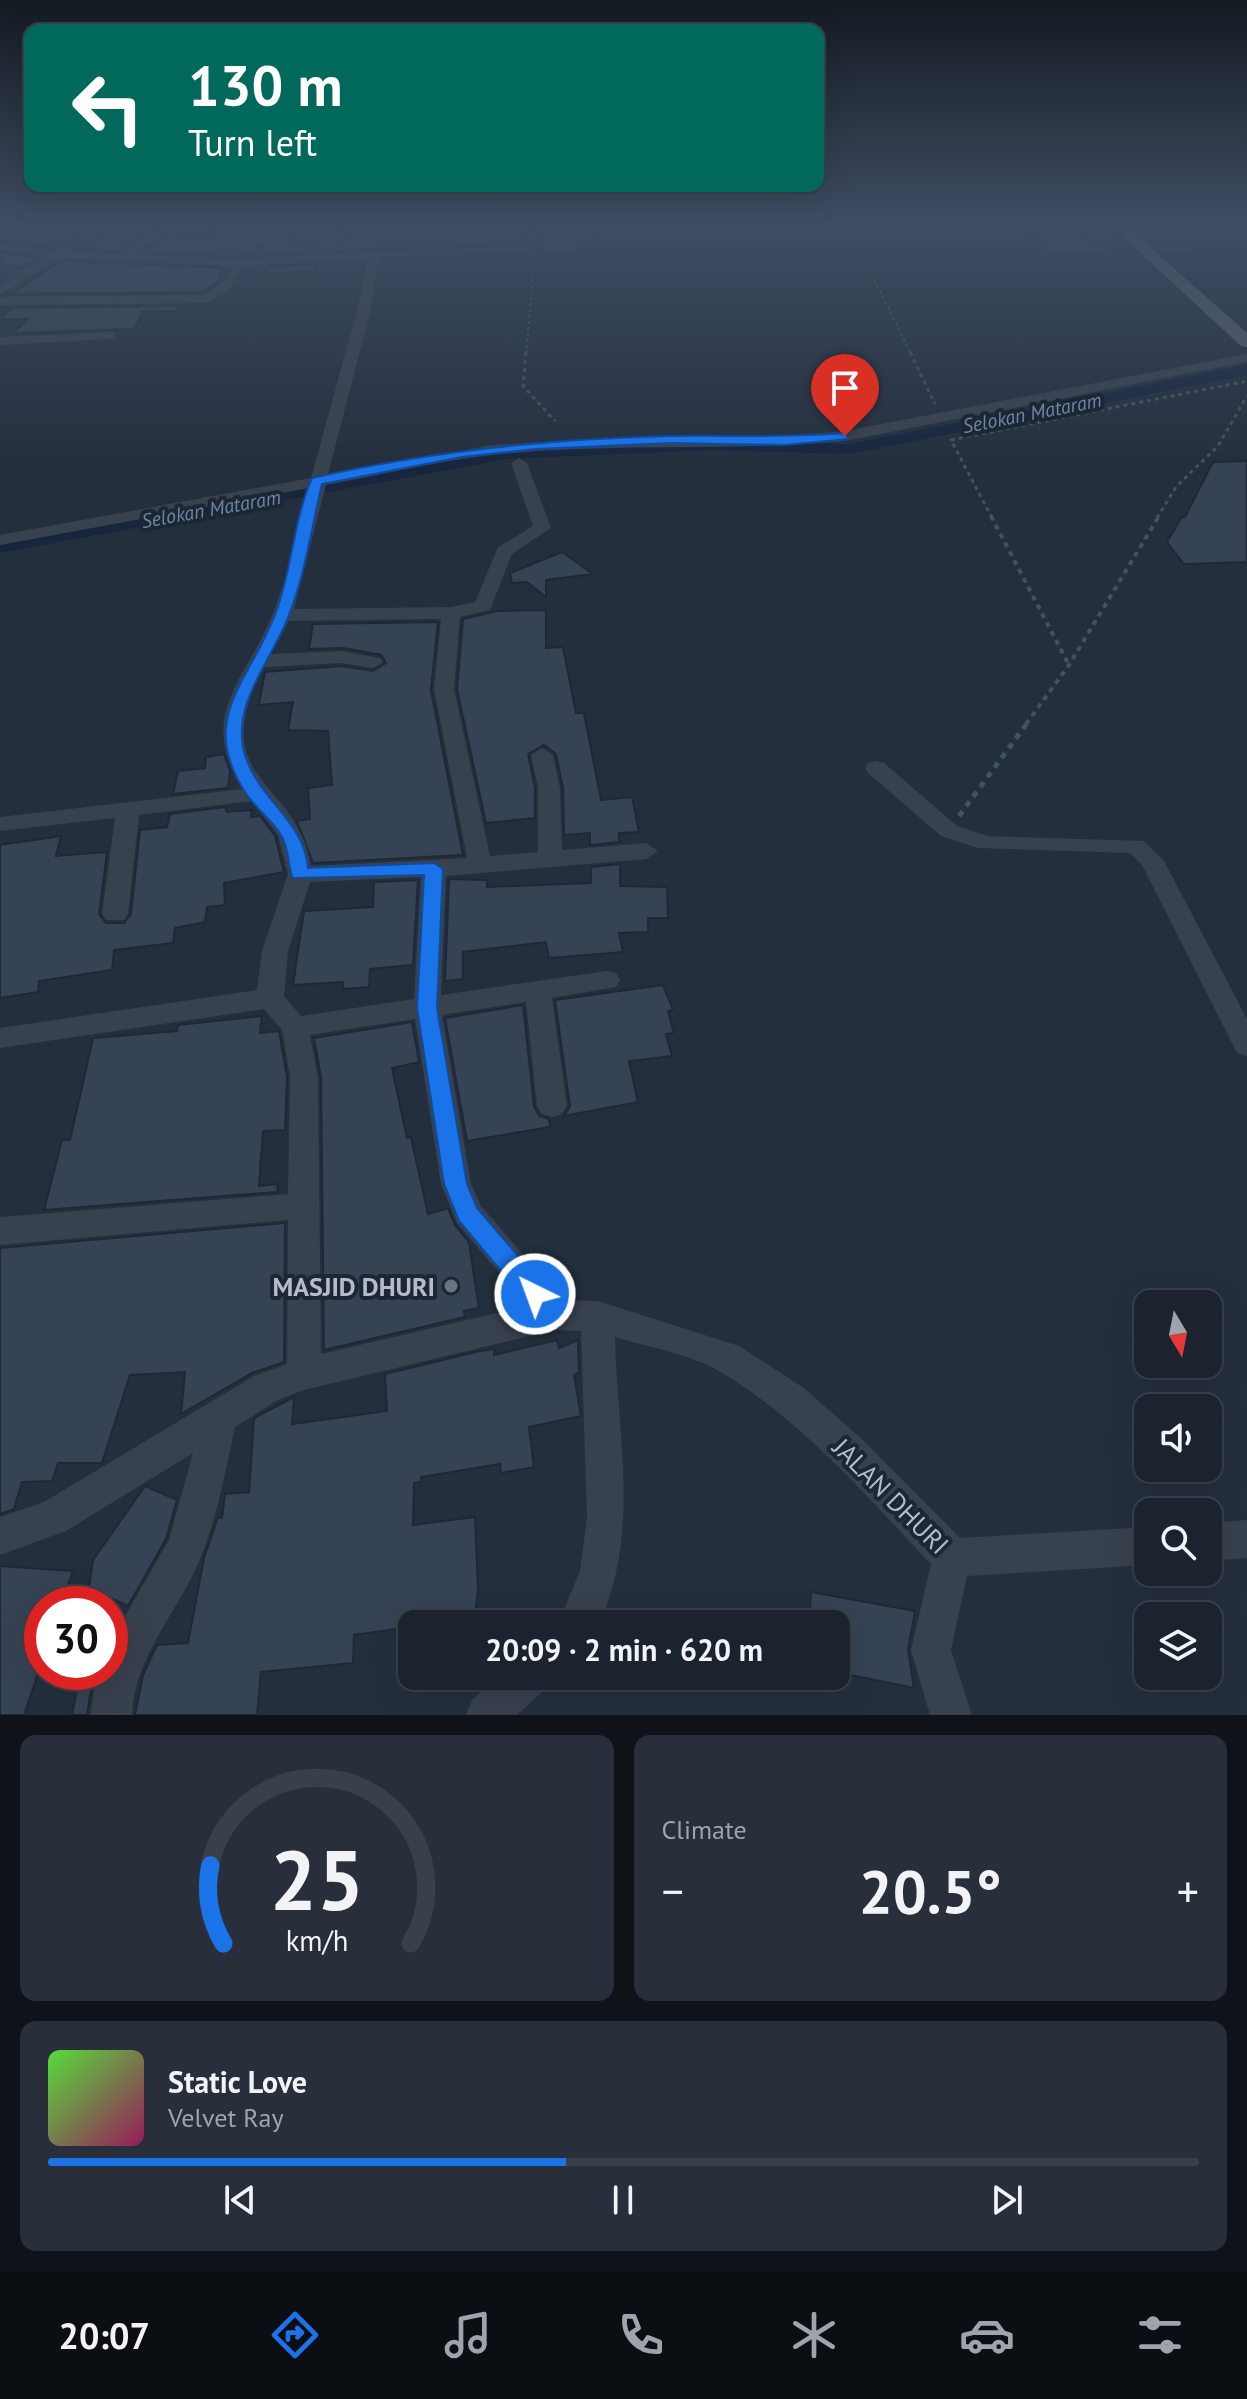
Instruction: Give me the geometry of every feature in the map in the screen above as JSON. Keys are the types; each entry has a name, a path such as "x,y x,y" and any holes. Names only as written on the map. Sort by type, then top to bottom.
{"main road":[{"path":"1204,303 1247,342"}],"street":[{"path":"304,1374 304,1077 295,1027 270,998 275,951 300,874 298,851 278,816 255,794 237,758 232,728 242,695 283,615 362,303"},
{"path":"0,341 110,335"},
{"path":"0,540 315,489 492,450 845,436 1247,358"},
{"path":"283,615 451,613 483,606 504,551 542,528 519,463"},
{"path":"451,613 444,689 480,864"},
{"path":"259,661 342,657 373,662"},
{"path":"542,755 549,788 550,858"},
{"path":"876,768 949,831 986,843 1115,843 1142,849 1152,861 1247,1046"},
{"path":"0,824 255,794"},
{"path":"115,914 128,809"},
{"path":"300,874 434,869 646,851"},
{"path":"434,869 427,1008 456,1184 468,1214 555,1315"},
{"path":"295,1027 607,980"},
{"path":"538,991 552,1106"},
{"path":"0,1038 270,998"},
{"path":"0,1231 303,1206"},
{"name":"JALAN DHURI","path":"0,1536 53,1518 266,1388 304,1374 555,1315 598,1316 727,1357 791,1400 852,1455 952,1558 1134,1547"},
{"path":"586,1610 596,1593 606,1543 607,1478 600,1407 598,1316"},
{"path":"111,1715 126,1654 156,1606 186,1547 220,1415"},
{"path":"1222,1541 1247,1539"},
{"path":"951,1715 931,1650 952,1558"},
{"path":"487,1715 513,1690"}],"path":[{"path":"531,303 523,386 555,421"},
{"path":"886,303 942,419"},
{"path":"1069,665 951,440 1247,381"},
{"path":"949,831 1069,665 1176,487 1218,446 1247,396"}],"building":[{"path":"180,306 176,311 143,311 135,329 13,333 28,319 0,319 12,308"},
{"path":"1247,461 1247,562 1184,564 1167,542 1181,518 1185,517 1213,462"},
{"path":"562,552 593,574 546,580 546,597 527,582 512,583 510,573"},
{"path":"546,610 546,648 563,647 576,713 584,713 601,800 632,797 639,832 619,833 619,842 590,845 590,833 564,835 563,788 556,754 544,745 528,754 535,788 535,818 486,823 457,689 463,619 497,611"},
{"path":"438,622 431,690 463,855 313,863 297,821 310,819 308,788 332,785 328,731 288,730 293,702 259,705 265,672 342,666 373,671 386,663 381,655 343,648 309,649 313,624"},
{"path":"224,754 230,771 228,788 173,794 178,771 205,768 206,757"},
{"path":"225,807 227,812 252,810 251,817 260,816 275,836 284,872 224,883 225,905 207,907 205,922 175,928 173,943 114,950 112,970 39,981 38,992 0,998 0,845 61,836 56,856 107,852 99,914 106,923 124,923 131,914 140,830 167,827 170,814"},
{"path":"620,864 620,886 667,887 668,918 648,918 648,932 619,933 623,952 549,958 546,942 463,952 463,979 445,981 449,879 487,880 487,887 591,883 591,867"},
{"path":"418,880 413,965 370,969 369,987 343,989 343,982 293,985 304,911 373,907 374,882"},
{"path":"663,985 673,1010 668,1011 674,1033 666,1034 672,1056 629,1061 638,1102 564,1116 570,1106 555,1000"},
{"path":"523,1005 534,1106 539,1116 549,1119 550,1127 467,1141 445,1018"},
{"path":"262,1016 260,1033 279,1031 287,1077 285,1130 263,1131 259,1186 278,1184 277,1192 44,1210 62,1140 70,1140 93,1038 177,1031 178,1025"},
{"path":"412,1022 419,1062 392,1068 407,1138 411,1137 428,1214 448,1208 455,1225 469,1242 479,1308 464,1311 465,1317 324,1350 321,1077 314,1038"},
{"path":"285,1223 284,1362 252,1373 181,1414 185,1372 130,1375 102,1463 58,1463 52,1481 22,1482 14,1509 0,1514 0,1248"},
{"path":"557,1340 559,1348 578,1340 579,1373 574,1375 581,1416 529,1427 534,1467 501,1473 500,1464 421,1477 421,1482 414,1483 413,1525 475,1517 478,1589 476,1610 398,1610 398,1629 354,1635 353,1663 261,1672 257,1715 135,1715 143,1675 157,1645 188,1643 204,1558 218,1517 222,1518 225,1494 249,1492 254,1418 294,1397 292,1424 387,1411 385,1374 480,1351 494,1349 494,1355"},
{"path":"145,1486 177,1500 166,1539 128,1606 128,1586 89,1586 93,1560"},
{"path":"0,1566 73,1571 68,1586 24,1586 24,1690 32,1690 24,1715 0,1715"},
{"path":"811,1592 915,1611 908,1649 914,1688 850,1675 850,1610 810,1610"},
{"path":"77,1690 91,1690 87,1715 72,1715"}],"waterway":[{"name":"Selokan Mataram","path":"0,547 507,454 709,445 849,449 1247,370"}],"place":[{"name":"MASJID DHURI","path":"451,1286"}],"route":[{"path":"535,1294 468,1214 456,1184 427,1008 434,869 300,874 298,851 291,837 278,816 255,794 237,758 232,728 242,695 283,615 317,481 462,454 536,446 671,440 784,442 845,436"}]}
